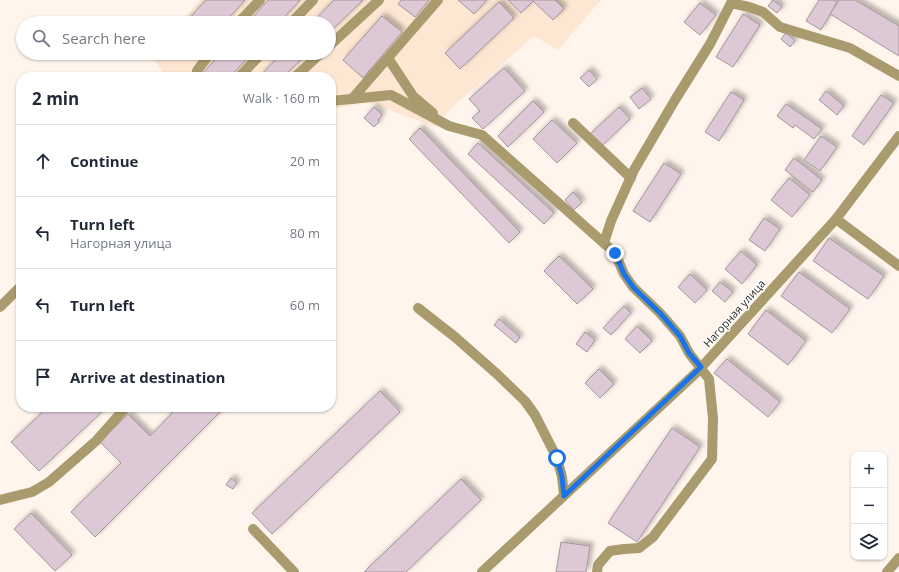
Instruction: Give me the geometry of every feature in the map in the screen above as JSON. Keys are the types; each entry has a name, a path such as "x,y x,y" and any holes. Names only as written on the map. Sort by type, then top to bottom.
{"street":[{"path":"245,16 260,0"},
{"path":"297,16 313,0"},
{"path":"336,40 379,0"},
{"path":"352,99 438,0"},
{"path":"604,243 610,221 631,178 675,100 710,44 731,3 754,0"},
{"path":"740,3 763,12 780,27 850,48 899,76"},
{"path":"388,58 413,96 449,126"},
{"path":"197,72 205,60"},
{"path":"244,72 255,60"},
{"path":"300,72 313,60"},
{"path":"336,101 391,95 449,126 482,135 615,253 624,274 633,287 660,313 680,336 689,353 709,379 713,418 712,459 653,537 639,548 610,551 598,566 597,572"},
{"path":"573,123 631,178"},
{"name":"Нагорная улица","path":"482,572 701,367 836,219 899,136"},
{"path":"836,219 899,266"},
{"path":"0,307 16,291"},
{"path":"418,308 497,374 525,401 535,415 557,458 562,477 564,496"},
{"path":"0,500 32,492 49,482 96,441 122,412"},
{"path":"253,529 294,572"},
{"path":"888,572 899,558"}],"shaded area":[{"path":"201,0 601,0 558,50 534,36 449,110 437,127 368,103 336,108 336,72 163,72 155,60 336,60 336,16 186,16"}],"building":[{"path":"206,0 245,0 230,16 191,16"},
{"path":"268,0 300,0 285,16 254,16"},
{"path":"334,0 363,0 336,26 336,16 319,16"},
{"path":"401,0 429,0 415,17 398,4"},
{"path":"458,0 487,0 474,14"},
{"path":"508,0 555,0 564,9 553,20 533,1 521,13"},
{"path":"773,0 782,7 777,13 768,6"},
{"path":"819,0 834,0 837,2 821,30 806,21"},
{"path":"839,0 855,0 899,26 899,56 830,14"},
{"path":"499,2 514,18 460,69 445,53"},
{"path":"700,3 716,15 700,35 684,22"},
{"path":"743,14 760,25 733,67 716,57"},
{"path":"382,16 402,32 363,78 343,60"},
{"path":"786,33 795,41 790,47 781,39"},
{"path":"215,60 246,60 235,72 204,72"},
{"path":"275,60 301,60 288,72 264,72"},
{"path":"504,68 525,91 483,129 472,118 480,111 469,99"},
{"path":"589,70 597,79 589,87 580,78"},
{"path":"642,88 651,99 639,109 630,97"},
{"path":"826,91 844,106 837,115 819,100"},
{"path":"731,92 744,100 719,141 705,132"},
{"path":"881,95 894,103 864,145 852,136"},
{"path":"533,101 544,112 508,147 498,136"},
{"path":"786,104 822,129 814,139 795,125 793,128 777,116"},
{"path":"374,107 382,115 378,120 379,122 374,127 364,118"},
{"path":"619,107 630,119 602,146 590,134"},
{"path":"552,120 577,143 557,163 533,139"},
{"path":"420,128 520,232 509,243 409,139"},
{"path":"821,136 837,147 820,171 804,160"},
{"path":"478,143 554,213 544,224 468,154"},
{"path":"794,158 822,180 813,192 785,170"},
{"path":"664,163 681,174 650,222 633,211"},
{"path":"789,178 810,195 792,217 771,200"},
{"path":"573,192 582,202 574,210 565,200"},
{"path":"764,218 780,229 765,251 749,240"},
{"path":"829,238 884,276 868,299 813,261"},
{"path":"741,251 757,265 742,284 725,269"},
{"path":"559,256 593,289 577,304 544,271"},
{"path":"799,272 850,309 832,333 781,296"},
{"path":"690,274 707,290 695,303 678,287"},
{"path":"720,282 733,292 725,302 712,291"},
{"path":"624,306 631,313 611,335 603,328"},
{"path":"766,310 806,341 788,365 748,334"},
{"path":"499,319 520,337 516,343 494,325"},
{"path":"637,326 652,341 640,353 625,339"},
{"path":"585,332 595,340 587,352 576,344"},
{"path":"727,359 780,402 768,417 714,373"},
{"path":"599,369 614,384 600,398 585,383"},
{"path":"380,391 400,412 272,534 252,513"},
{"path":"43,412 102,412 39,471 11,442"},
{"path":"173,412 220,412 95,537 71,512 121,463 100,442 128,414 150,436"},
{"path":"672,428 700,447 637,542 608,523"},
{"path":"231,478 237,483 233,489 226,485"},
{"path":"461,479 481,500 406,572 364,572"},
{"path":"31,513 72,555 55,571 14,529"},
{"path":"561,542 590,546 586,572 556,572"}],"route":[{"path":"557,458 562,477 564,496 701,367 689,353 680,336 660,313 633,287 624,274 615,253"}]}
